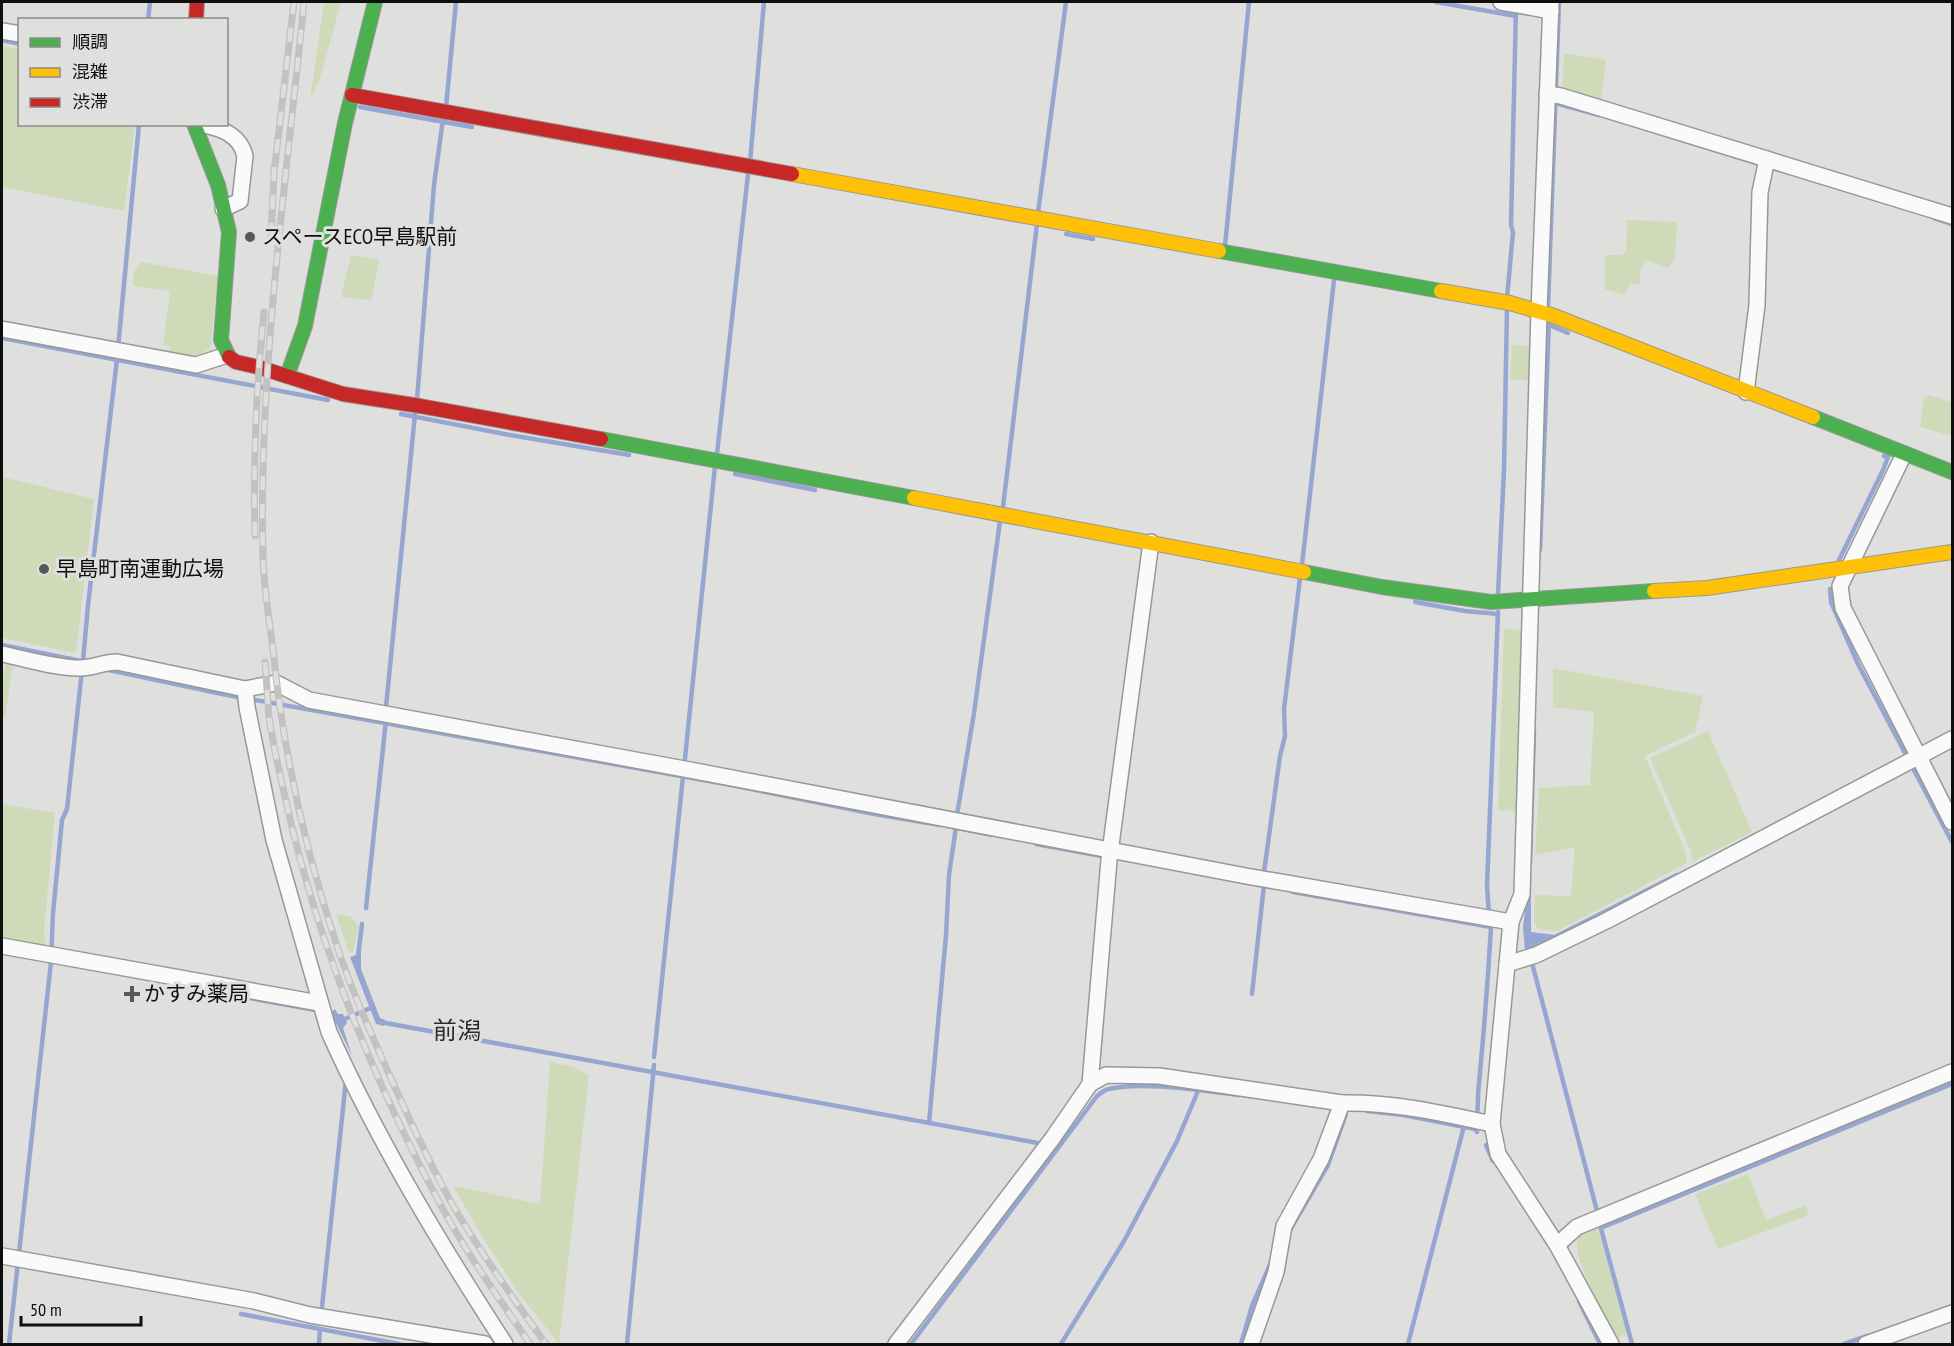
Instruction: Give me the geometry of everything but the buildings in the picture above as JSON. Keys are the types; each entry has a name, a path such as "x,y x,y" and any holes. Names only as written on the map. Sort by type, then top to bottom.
{"street":[{"path":"196,18 197,2"},
{"path":"287,376 305,326 352,95 375,2"},
{"path":"1511,4 1551,6 1553,95 1546,313 1530,599 1522,894 1511,921 1507,964 1482,1122 1498,1154 1557,1245 1611,1344"},
{"path":"2,31 18,34"},
{"path":"352,95 1507,302 1546,313 1953,472"},
{"path":"1553,95 1953,216"},
{"path":"195,126 218,185 229,232 221,340 227,355 237,362 343,394 716,461 1382,587 1491,602 1707,588 1953,552"},
{"path":"213,126 224,130 240,143 243,151 240,201 223,209"},
{"path":"1746,392 1756,305 1760,192 1767,159"},
{"path":"2,329 196,365 227,355"},
{"path":"1904,454 1840,585 1843,608 1912,760 1953,822"},
{"path":"1090,1084 1110,855 1151,542"},
{"path":"2,654 90,666 117,662 246,696 276,683 309,700 685,769 1110,855 1511,921"},
{"path":"246,696 274,840 321,1009 341,1059 422,1212 505,1344"},
{"path":"1507,964 1531,957 1606,921 1953,739"},
{"path":"2,946 52,954 321,1009"},
{"path":"1557,1245 1577,1227 1953,1072"},
{"path":"896,1344 1023,1177 1090,1084 1106,1075 1159,1076 1342,1103 1398,1105 1482,1122"},
{"path":"1251,1344 1276,1272 1284,1226 1321,1159 1342,1103"},
{"path":"14,1258 254,1301 310,1315 486,1344"},
{"path":"1866,1344 1953,1313"}],"green space":[{"path":"324,2 341,2 320,78 310,100"},
{"path":"2,46 18,49 18,126 135,126 124,211 2,187"},
{"path":"1564,53 1606,60 1601,101 1562,90"},
{"path":"1627,220 1677,222 1675,257 1669,268 1645,260 1640,273 1640,285 1630,283 1625,295 1605,289 1605,255 1623,255 1626,251"},
{"path":"351,255 379,260 371,300 341,297"},
{"path":"141,262 218,276 211,346 202,353 187,355 169,352 170,346 163,345 170,291 133,286 134,272"},
{"path":"1512,345 1534,346 1532,381 1510,379"},
{"path":"1929,395 1952,402 1952,436 1920,427 1924,398"},
{"name":"早島町南運動広場","path":"2,477 94,499 76,653 2,638"},
{"path":"1504,629 1526,630 1519,811 1498,810"},
{"path":"6,660 16,662 13,666 5,716 2,716 2,681"},
{"path":"1553,668 1703,696 1695,732 1645,756 1686,853 1685,864 1557,931 1542,930 1537,927 1534,921 1535,895 1571,896 1575,847 1535,855 1539,788 1590,785 1594,712 1553,707"},
{"path":"1708,731 1752,832 1692,862 1691,852 1650,758"},
{"path":"2,804 55,813 44,930 46,946 2,938"},
{"path":"336,914 351,917 359,927 353,952 349,953"},
{"path":"550,1062 571,1066 589,1075 559,1344 518,1292 453,1186 540,1204"},
{"path":"1748,1174 1766,1220 1805,1205 1809,1215 1718,1249 1695,1194"},
{"path":"1597,1225 1627,1333 1617,1339 1579,1259 1577,1247 1579,1237"}],"water":[{"path":"1527,893 1531,893 1531,932 1556,935 1558,939 1525,951 1523,927"},
{"path":"357,950 361,951 361,969 380,1018 385,1020 384,1026 376,1024 350,957 356,955"},
{"path":"335,1009 338,1014 343,1014 347,1023 343,1028 352,1056 333,1017 332,1012"}],"waterway":[{"path":"148,18 150,2"},
{"path":"446,107 456,2"},
{"path":"750,162 764,2"},
{"path":"1038,213 1066,2"},
{"path":"1225,246 1249,2"},
{"path":"1436,2 1516,16"},
{"path":"1548,307 1559,2"},
{"path":"1507,298 1513,232 1511,225 1516,7"},
{"path":"2,40 18,44"},
{"path":"1555,103 1599,115"},
{"path":"360,107 472,127"},
{"path":"417,400 434,185 443,119"},
{"path":"83,661 117,359 139,126"},
{"path":"717,454 748,174"},
{"path":"1934,218 1952,224"},
{"path":"1003,507 1037,224"},
{"path":"1066,234 1093,239"},
{"path":"1302,565 1334,280"},
{"path":"1498,594 1504,470 1507,309"},
{"path":"1540,550 1549,322"},
{"path":"1549,325 1568,333"},
{"path":"2,338 328,400"},
{"path":"401,414 629,455"},
{"path":"386,707 415,414"},
{"path":"1839,560 1883,470 1888,457 1884,456"},
{"path":"684,768 715,466"},
{"path":"735,474 815,490"},
{"path":"957,815 974,713 1000,521"},
{"path":"1264,872 1280,756 1285,736 1284,709 1300,578"},
{"path":"1830,589 1831,602 1858,664 1952,842"},
{"path":"1415,602 1498,614"},
{"path":"1489,915 1487,886 1498,612"},
{"path":"2,645 86,662"},
{"path":"104,669 227,695 731,785 940,825"},
{"path":"9,1344 51,962 62,820 67,809 82,670"},
{"path":"366,908 386,720"},
{"path":"1530,864 1534,731"},
{"path":"654,1057 683,776"},
{"path":"948,826 992,835"},
{"path":"929,1123 946,935 949,875 956,827"},
{"path":"1036,844 1107,857"},
{"path":"1553,938 1677,875"},
{"path":"1252,994 1264,885"},
{"path":"1293,892 1491,927 1475,1129 1477,1132"},
{"path":"358,956 362,924"},
{"path":"1531,959 1597,1211"},
{"path":"238,996 321,1011"},
{"path":"342,1020 373,1007"},
{"path":"380,1022 1038,1143"},
{"path":"627,1344 654,1065"},
{"path":"322,1307 346,1080"},
{"path":"1601,1228 1952,1084"},
{"path":"911,1344 1097,1096 1109,1089 1139,1086 1240,1095"},
{"path":"1061,1344 1124,1241 1177,1141 1198,1091"},
{"path":"1367,1111 1403,1115 1475,1129"},
{"path":"1290,1230 1328,1165 1346,1114"},
{"path":"1408,1344 1464,1126"},
{"path":"1486,1145 1493,1161"},
{"path":"1600,1225 1632,1344"},
{"path":"1241,1344 1252,1306 1272,1260"},
{"path":"1579,1301 1600,1344"},
{"path":"241,1314 399,1344"},
{"path":"319,1344 320,1329"},
{"path":"1844,1344 1867,1336"}],"railway":[{"path":"271,237 274,173 294,2"},
{"path":"304,2 275,279 265,419 264,581 283,726 297,802 316,878 351,985 379,1051 422,1147 455,1209 499,1278 546,1344"},
{"path":"255,536 256,424 264,312"},
{"path":"265,662 268,709 288,810 316,914 352,1015 395,1114 444,1211 530,1344"}],"traffic: fast":[{"path":"287,376 305,326 345,123 375,2"},
{"path":"195,126 218,185 229,232 221,340 229,357"},
{"path":"1219,251 1441,291"},
{"path":"1813,417 1952,472"},
{"path":"601,439 914,498"},
{"path":"1304,572 1382,587 1491,602 1654,591"}],"traffic: slow":[{"path":"792,174 1219,251"},
{"path":"1441,291 1510,303 1554,316 1813,417"},
{"path":"914,498 1304,572"},
{"path":"1654,591 1707,588 1952,552"}],"traffic: jam":[{"path":"196,18 197,2"},
{"path":"352,95 792,174"},
{"path":"229,357 236,362 343,394 601,439"}],"place":[{"name":"スペースECO早島駅前","path":"250,237"},
{"name":"早島町南運動広場","path":"44,569"},
{"name":"かすみ薬局","path":"132,994"}],"district":[{"name":"前潟","path":"457,1031"}]}
